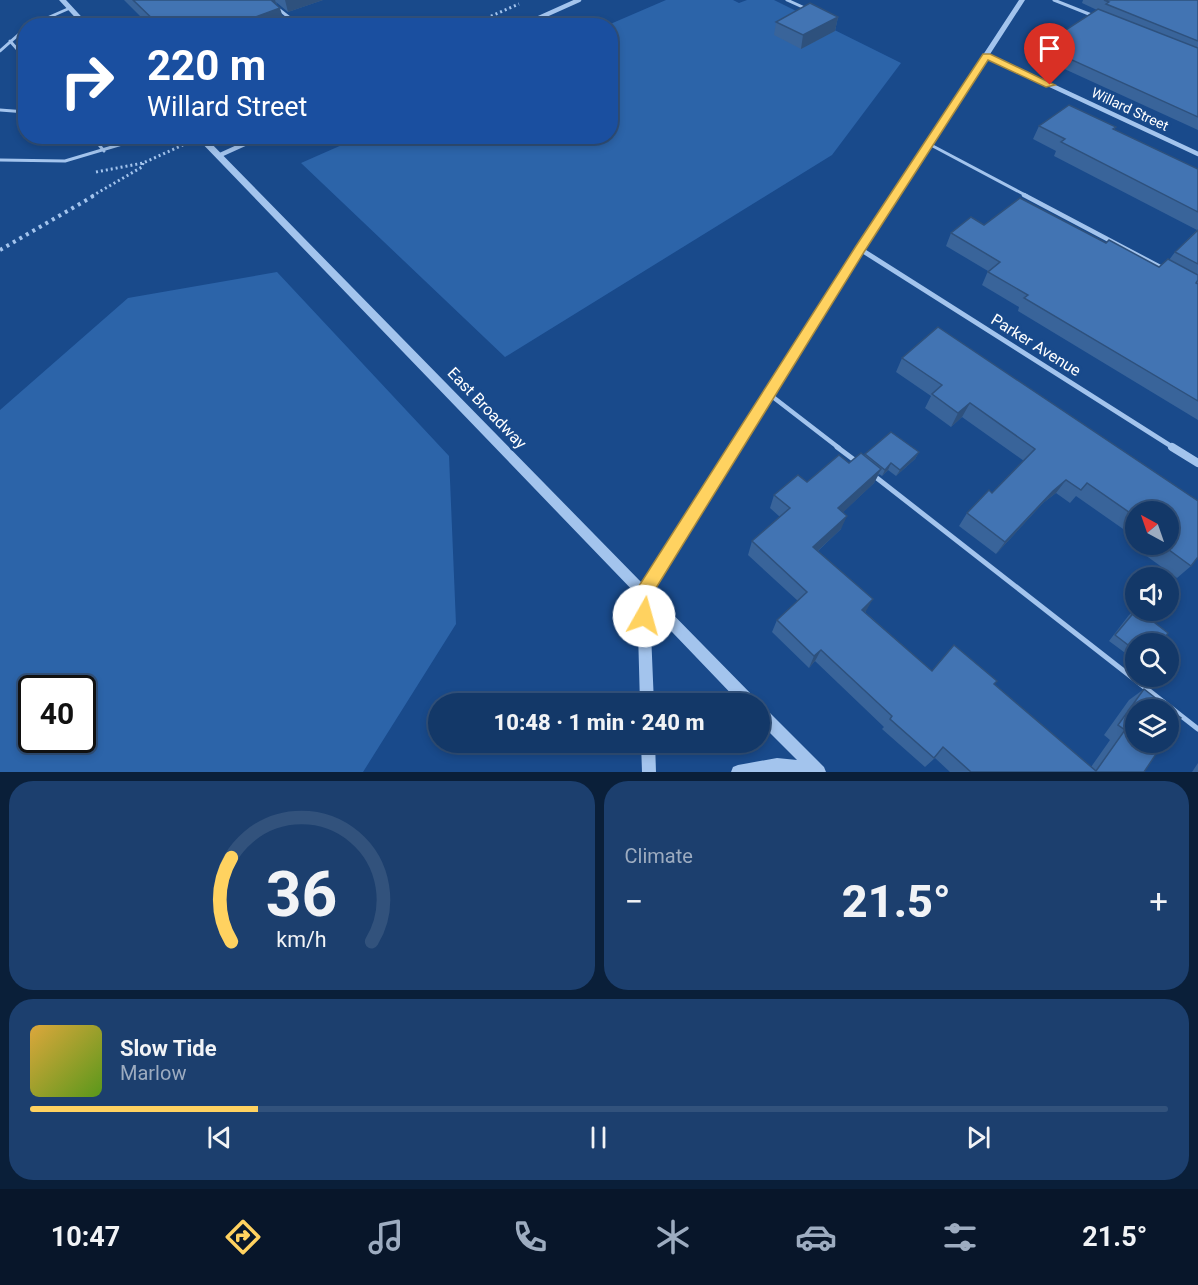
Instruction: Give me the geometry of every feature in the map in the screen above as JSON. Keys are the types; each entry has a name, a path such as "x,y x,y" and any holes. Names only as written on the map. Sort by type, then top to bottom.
{"street":[{"path":"62,0 79,18"},
{"path":"539,18 579,0"},
{"path":"647,693 643,594 860,249 1022,0"},
{"name":"Willard Street","path":"986,56 1198,154"},
{"name":"East Broadway","path":"207,144 740,693"},
{"path":"218,156 244,144"},
{"name":"Parker Avenue","path":"860,249 1198,463"},
{"path":"770,723 818,771"},
{"path":"648,753 649,772"},
{"path":"738,772 777,765 818,771"}],"lane":[{"path":"267,0 290,18"},
{"path":"787,0 810,10"},
{"path":"1054,0 1099,18"},
{"path":"47,18 69,8"},
{"path":"0,51 18,35"},
{"path":"10,42 18,50"},
{"path":"0,110 18,111"},
{"path":"98,144 104,151"},
{"path":"0,160 65,161 125,144"},
{"path":"929,144 1167,271"},
{"path":"769,394 862,466"},
{"path":"872,474 1198,729"}],"path":[{"path":"486,18 528,0"},
{"path":"0,249 142,166 143,163"}],"shaded area":[{"path":"666,0 733,0 739,3 747,0 774,0 901,63 832,155 505,357 301,163 344,144 618,144 618,21"},
{"path":"277,272 449,456 456,624 363,772 0,772 0,410 128,298"}],"building":[{"path":"133,0 271,0 280,8 253,18 152,18"},
{"path":"1104,0 1198,0 1198,41 1106,4 1109,2"},
{"path":"810,3 838,17 803,35 776,22"},
{"path":"1098,9 1198,48 1198,117 1041,46"},
{"path":"1069,105 1116,127 1113,129 1198,169 1198,212 1061,142 1065,139 1039,126"},
{"path":"1020,198 1106,243 1109,240 1159,267 1168,259 1198,275 1196,283 1198,284 1198,401 1024,298 1028,295 988,272 1000,262 951,233 971,217 984,225"},
{"path":"1198,230 1198,264 1175,252"},
{"path":"938,327 1198,501 1198,557 1191,566 1176,555 1179,555 1179,501 1125,501 1125,509 1087,483 1081,490 1066,480 1005,542 967,513 989,490 992,493 1035,449 970,403 958,413 932,394 942,385 902,358"},
{"path":"891,432 919,452 900,470 891,463 885,470 865,454"},
{"path":"861,453 881,469 838,508 847,516 813,547 873,599 862,610 932,671 954,645 997,681 994,684 1096,771 1125,730 1125,753 1157,753 1144,772 971,772 943,747 934,758 890,719 892,716 821,650 814,656 777,620 807,592 752,541 790,508 774,495 798,475 807,482 839,455 849,463"},
{"path":"1127,621 1152,621 1168,633 1125,633 1125,643 1115,635"},
{"path":"1144,689 1157,699 1137,699"},
{"path":"1125,715 1125,730 1118,725"}],"route":[{"path":"644,616 643,594 860,249 986,56 1050,85"}]}
